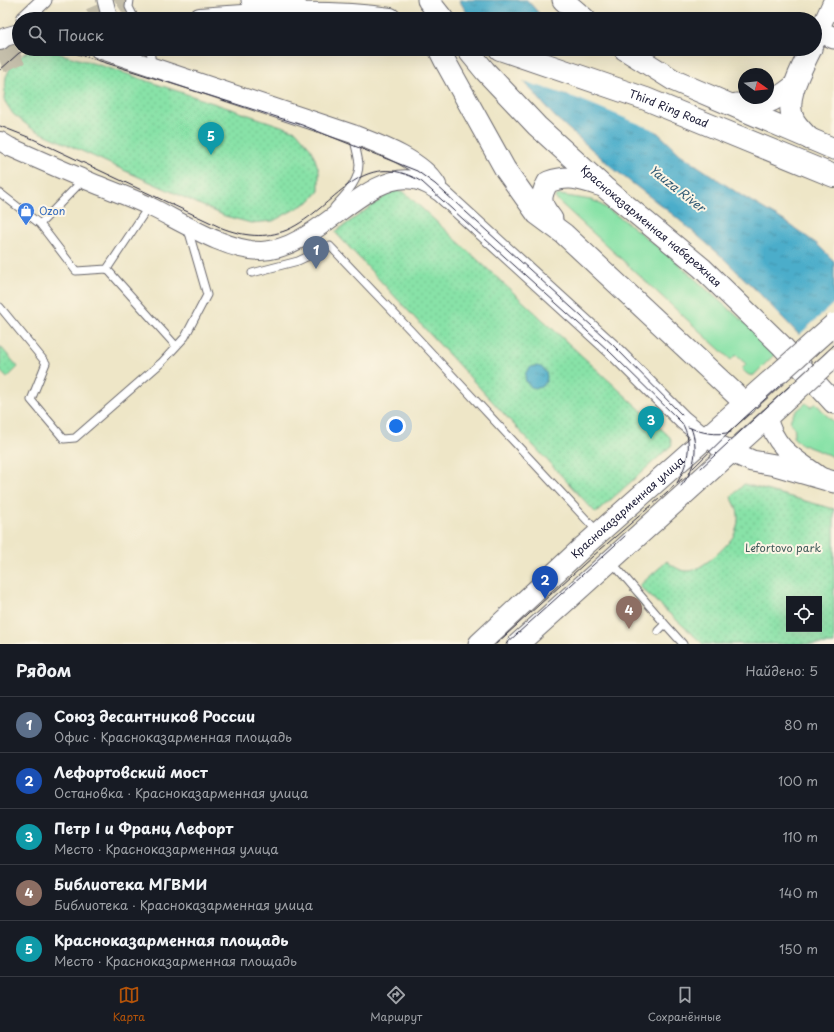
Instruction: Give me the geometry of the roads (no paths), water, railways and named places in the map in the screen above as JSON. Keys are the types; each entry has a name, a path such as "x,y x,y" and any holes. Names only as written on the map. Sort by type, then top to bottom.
{"main road":[{"path":"252,0 288,8 329,12"},
{"path":"417,0 423,12"},
{"path":"428,0 437,12"},
{"path":"563,0 577,12"},
{"path":"442,56 505,169 537,214 564,234 746,404"},
{"name":"Красноказарменная набережная","path":"473,56 537,126 604,187 702,268 781,345 834,403"},
{"name":"Third Ring Road","path":"520,56 646,99 834,176"},
{"path":"635,56 675,81 834,149"},
{"path":"810,139 795,121 791,106 794,86 811,56"},
{"path":"728,104 758,106 777,99 794,86"},
{"path":"564,234 545,210 541,202 542,192 548,182 559,178 574,178 604,187"},
{"name":"Красноказарменная улица","path":"479,644 598,533 705,438 746,404 834,324"},
{"path":"705,438 731,452 752,460 829,480"},
{"path":"518,644 731,452"}],"street":[{"path":"31,12 44,0"},
{"path":"105,0 108,12"},
{"path":"822,34 833,0"},
{"path":"133,56 147,59"},
{"path":"136,56 353,134 394,151 414,163 434,180 441,193"},
{"path":"0,141 10,147 149,206 222,242 242,248 261,251 282,247 317,230 362,196 379,186 394,180 402,179 413,179 425,183 441,193 611,348 683,420 705,438"},
{"path":"731,452 834,358"},
{"path":"768,418 771,429 787,452 829,480"}],"lane":[{"path":"130,0 129,8 131,12"},
{"path":"317,230 335,206 347,194 356,180 359,164 353,134"},
{"path":"40,224 84,179"},
{"path":"0,193 40,224 76,271 107,269"},
{"path":"107,269 149,206"},
{"path":"0,307 46,363 31,400 64,439 75,438 161,363 185,337 207,295 188,226"},
{"path":"252,273 298,261 330,246 412,332 598,533"},
{"path":"107,269 176,346"},
{"path":"610,560 683,644"},
{"path":"658,631 665,624"}],"water":[{"path":"459,0 527,0 538,12 467,12"},
{"name":"Yauza River","path":"502,56 577,56 680,154 742,196 786,222 817,244 834,261 834,371 720,255 676,217 614,169 554,116"},
{"path":"536,366 544,369 547,377 544,385 536,388 528,385 525,377 528,369"}],"tunnel":[{"path":"107,12 126,0"},
{"path":"0,62 13,56"}],"tram line":[{"path":"0,70 16,56"},
{"path":"84,56 302,125 417,171 435,184 613,345 682,415"},
{"path":"0,126 33,139 222,228 246,235 271,235 287,230 304,220 335,195 365,175 382,171 400,173 422,182 608,350 682,423 688,438 688,454 684,469 677,483"},
{"path":"693,468 741,421 834,336"},
{"path":"701,468 834,345"},
{"path":"688,427 709,433 720,434 731,432"},
{"path":"681,486 690,473 694,458 695,443 691,428"},
{"path":"496,644 593,556 682,479"},
{"path":"506,644 625,536"}],"place":[{"name":"Красноказарменная площадь","path":"211,155"},
{"name":"Ozon","path":"26,226"},
{"name":"Союз десантников России","path":"316,269"},
{"name":"Петр I и Франц Лефорт","path":"651,439"},
{"name":"Лефортовский мост","path":"545,599"},
{"name":"Библиотека МГВМИ","path":"629,629"}],"park label":[{"name":"Lefortovo park","path":"783,548"}]}
